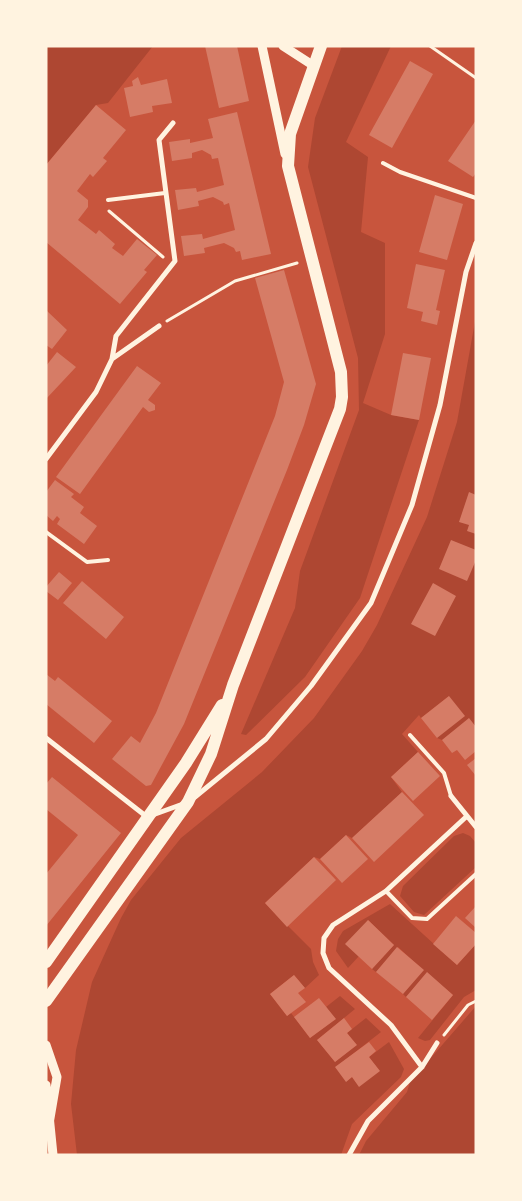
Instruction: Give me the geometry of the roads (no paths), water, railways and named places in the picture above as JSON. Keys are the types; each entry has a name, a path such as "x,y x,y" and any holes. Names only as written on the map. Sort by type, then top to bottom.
{"main road":[{"path":"46,1001 188,802 211,754 233,685 341,403 341,372 288,166 290,134 321,46"},
{"path":"46,962 186,763 233,685"}],"street":[{"path":"262,46 288,166"},
{"path":"283,46 314,66"},
{"path":"46,459 96,392 112,359 116,336 176,261 159,140 173,123"},
{"path":"46,738 147,817 188,802 266,739 312,686 371,603 414,496 440,405 466,272 476,244"},
{"path":"112,359 160,326"},
{"path":"451,796 476,827"},
{"path":"422,1067 391,1025 329,968 323,953 324,938 333,925 386,891 467,816"},
{"path":"349,1155 368,1121 422,1067 437,1043"},
{"path":"46,1045 57,1077 48,1121"},
{"path":"46,1085 48,1121 53,1155"}],"lane":[{"path":"383,163 400,172 476,198"},
{"path":"108,200 165,192"},
{"path":"46,532 87,562 108,560"},
{"path":"410,734 444,773 451,796"},
{"path":"386,891 412,918 427,919 476,874"}]}
